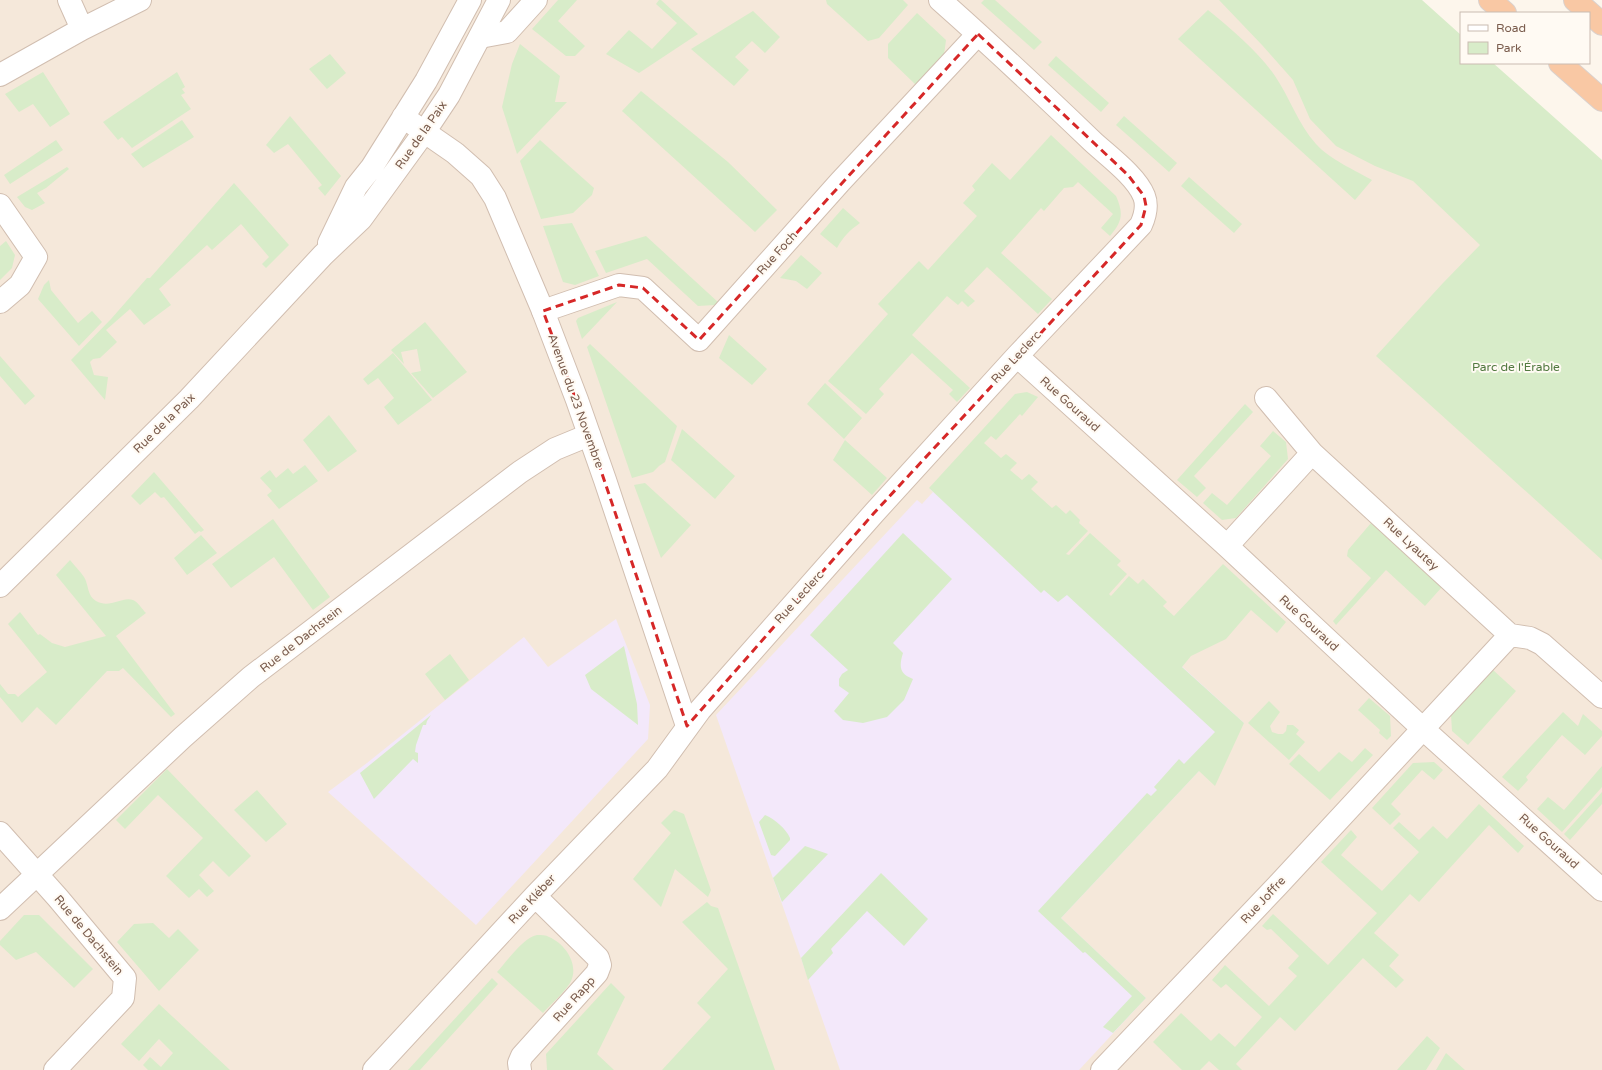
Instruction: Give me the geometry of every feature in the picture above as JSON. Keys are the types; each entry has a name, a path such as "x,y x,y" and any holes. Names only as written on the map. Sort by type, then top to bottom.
{"highway":[{"path":"1490,0 1503,12"},
{"path":"1575,0 1588,12"},
{"path":"1590,13 1602,24"},
{"path":"1561,64 1602,100"}],"street":[{"path":"69,0 82,29"},
{"path":"0,75 82,29 140,0"},
{"name":"Rue de la Paix","path":"323,255 356,187 372,167 426,81 470,0"},
{"name":"Rue de la Paix","path":"0,586 189,399 323,255 361,219 425,131 449,95 499,0"},
{"path":"480,37 507,32 536,0"},
{"name":"Rue Leclerc","path":"687,726 717,689 863,524 1017,356 1141,226 1145,216 1146,206 1144,196 1128,175 940,0"},
{"name":"Rue Foch","path":"543,311 619,285 643,288 698,340 846,176 978,34"},
{"name":"Avenue du 23 Novembre","path":"403,117 455,153 481,176 495,198 543,311 577,400 606,480 687,726"},
{"path":"0,205 36,257 20,284 0,302"},
{"name":"Rue Gouraud","path":"1017,356 1227,546 1422,728 1602,890"},
{"name":"Rue Lyautey","path":"1266,398 1312,453 1510,635"},
{"name":"Rue de Dachstein","path":"0,909 183,737 251,677 520,472 554,449 589,435"},
{"path":"1227,546 1312,453"},
{"path":"1422,728 1510,635 1530,638 1542,644 1602,697"},
{"name":"Rue Kléber","path":"374,1070 535,896 657,769 687,726"},
{"name":"Rue Joffre","path":"1102,1070 1278,885 1422,728"},
{"name":"Rue de Dachstein","path":"0,833 37,874 125,978 123,998 55,1070"},
{"name":"Rue Rapp","path":"520,1070 519,1063 522,1056 597,974 600,965 598,958 535,896"}],"highlighted area":[{"path":"978,34 1128,175 1144,196 1146,206 1141,225 874,513 687,726 589,435 543,311 619,285 643,288 699,340"}],"shaded area":[{"path":"0,0 1238,0 1602,328 1602,1070 0,1070"},
{"path":"929,488 1153,640 1244,723 1061,918 1146,998 1079,1070 840,1070 716,715 917,500 922,504 933,492"},
{"path":"616,619 650,705 648,739 476,925 328,792 367,763 524,637 548,667"}],"green space":[{"path":"558,0 577,0 558,21 585,46 575,56 566,56 532,29"},
{"path":"659,0 661,0 698,34 639,73 606,54 629,30 652,49 677,23 656,4"},
{"path":"826,0 903,0 908,5 879,38 868,41 827,4"},
{"path":"984,0 995,0 1042,42 1034,50 981,3"},
{"name":"Parc de l'Érable","path":"1219,0 1422,0 1460,34 1460,64 1494,64 1602,160 1602,560 1376,356 1480,245 1413,181 1375,166 1336,146 1310,119 1293,80"},
{"path":"1208,10 1261,58 1275,76 1304,128 1316,144 1335,159 1372,180 1355,200 1178,39"},
{"path":"753,11 780,37 765,53 752,41 735,57 749,70 734,86 691,49"},
{"path":"917,13 946,40 944,55 916,85 888,58 888,44"},
{"path":"520,44 560,76 555,102 567,102 517,154 502,107 512,64"},
{"path":"330,54 346,73 327,89 309,69"},
{"path":"1056,56 1109,103 1101,112 1048,65"},
{"path":"43,72 70,114 50,127 33,104 19,112 5,94"},
{"path":"177,72 185,87 182,89 185,93 181,95 191,109 132,148 122,137 118,140 103,122"},
{"path":"641,91 728,162 777,210 755,232 622,111"},
{"path":"290,116 341,176 325,196 318,188 322,185 288,144 274,153 266,145"},
{"path":"1124,116 1177,163 1169,172 1116,125"},
{"path":"182,120 194,137 143,168 131,154"},
{"path":"1051,135 1116,196 1121,213 1117,226 1110,236 1101,228 1113,214 1078,182 1073,187 1064,188 1044,211 1041,208 1001,253 1052,299 1038,314 987,267 964,291 975,301 968,307 962,301 958,305 947,296 912,335 970,388 957,402 949,394 953,390 912,353 879,389 884,394 866,414 828,381 888,314 878,304 919,261 928,270 977,216 963,203 975,190 972,186 992,163 1010,180"},
{"path":"56,140 63,150 10,184 4,175"},
{"path":"540,140 594,188 592,195 573,213 541,219 520,161"},
{"path":"67,167 69,169 46,188 37,193 45,203 32,210 25,207 17,197"},
{"path":"1189,177 1242,224 1234,233 1181,186"},
{"path":"234,183 289,245 266,268 262,264 269,257 241,224 212,250 207,245 159,289 171,305 144,325 130,309 106,330 117,342 100,358 93,359 90,362 94,375 108,377 105,400 71,360 111,319 147,278 150,278"},
{"path":"843,208 860,223 847,234 837,248 820,234"},
{"path":"572,223 599,276 575,285 563,282 543,226"},
{"path":"646,236 719,303 715,305 698,306 647,259 606,273 595,251"},
{"path":"6,241 15,255 12,268 0,280 0,246"},
{"path":"801,255 822,273 807,289 796,281 780,278"},
{"path":"49,280 51,290 78,323 92,311 102,322 79,346 38,299 44,285"},
{"path":"617,302 582,339 576,321 578,318"},
{"path":"425,322 467,372 433,398 411,373 421,371 417,349 401,352 404,364 391,350"},
{"path":"729,335 767,369 752,385 719,358"},
{"path":"590,344 677,426 665,462 653,472 632,478 587,347"},
{"path":"393,353 432,400 398,425 384,407 394,398 378,378 368,385 363,379"},
{"path":"0,356 35,396 25,405 0,376"},
{"path":"825,383 862,418 844,439 807,404"},
{"path":"1027,392 1038,397 1022,416 1020,414 996,440 991,436 984,443 1001,458 1006,454 1017,463 1010,470 1022,480 1029,474 1038,482 1031,489 1052,508 1056,505 1066,514 1070,510 1080,520 1079,523 1088,531 1066,554 1069,555 1090,533 1121,561 1117,565 1127,574 1109,594 1111,596 1129,576 1138,584 1143,579 1167,602 1163,606 1174,616 1223,564 1286,622 1277,633 1251,610 1226,639 1191,656 1182,667 1244,723 1215,786 1199,771 1061,918 1146,998 1113,1033 1103,1027 1132,996 1038,911 1147,793 1151,796 1157,790 1154,787 1179,759 1184,764 1215,732 1067,595 1058,602 1044,590 1041,593 929,488 1015,394"},
{"path":"1245,404 1253,412 1194,476 1206,488 1197,497 1177,480"},
{"path":"329,415 357,451 328,472 303,440"},
{"path":"682,429 735,476 715,499 671,460"},
{"path":"1273,431 1286,442 1288,459 1236,518 1222,520 1203,503 1212,493 1227,505 1271,456 1260,446"},
{"path":"845,440 887,478 872,495 833,460"},
{"path":"305,465 318,481 279,509 267,495 272,491 260,478 270,470 276,478 288,468 293,474"},
{"path":"154,472 204,530 195,534 164,497 161,498 155,492 140,505 131,496"},
{"path":"645,483 691,525 661,558 634,485"},
{"path":"273,519 330,597 313,610 274,557 231,588 212,564"},
{"path":"1371,523 1442,587 1425,606 1386,570 1336,625 1333,621 1371,578 1347,556 1348,550"},
{"path":"903,533 952,579 893,643 903,653 901,669 905,675 913,679 904,700 887,717 863,723 843,720 834,711 849,693 839,686 839,679 842,674 848,670 810,635"},
{"path":"201,535 217,553 187,575 174,558"},
{"path":"70,560 86,580 93,599 106,604 129,599 133,600 146,613 116,636 175,714 171,717 123,668 119,671 107,671 56,725 37,707 22,723 0,697 0,684 8,694 15,694 18,697 47,672 8,624 20,612 38,635 40,634 52,643 65,647 106,636 56,575"},
{"path":"624,646 637,704 638,725 591,689 585,675"},
{"path":"450,654 469,680 445,700 425,674"},
{"path":"1493,670 1516,691 1468,745 1452,731 1451,715"},
{"path":"1369,698 1390,716 1391,736 1387,740 1379,733 1380,730 1358,710"},
{"path":"1269,701 1280,712 1270,726 1272,732 1283,734 1286,731 1287,725 1293,725 1299,730 1296,734 1305,742 1289,760 1248,723"},
{"path":"1563,712 1578,726 1583,714 1602,731 1602,736 1585,755 1562,735 1526,777 1528,780 1518,791 1502,777"},
{"path":"431,715 426,725 423,725 416,745 415,752 418,753 418,763 413,759 374,799 360,773"},
{"path":"1365,748 1373,755 1330,800 1289,764 1299,754 1319,772 1339,752 1352,762"},
{"path":"1434,762 1443,770 1434,780 1422,770 1391,804 1401,814 1390,825 1372,808 1413,763"},
{"path":"1602,766 1602,787 1562,832 1537,809 1548,797 1564,810"},
{"path":"167,769 251,856 229,877 213,861 199,875 214,891 207,897 199,889 189,898 166,876 203,838 158,795 125,829 116,820"},
{"path":"257,790 287,824 266,842 234,810"},
{"path":"1602,792 1602,804 1570,840 1564,834"},
{"path":"1479,804 1524,846 1518,853 1489,825 1419,902 1410,894 1374,933 1399,955 1389,966 1404,980 1396,988 1363,958 1295,1031 1280,1017 1236,1064 1242,1070 1219,1070 1209,1061 1200,1070 1182,1070 1153,1042 1181,1013 1211,1041 1219,1033 1235,1047 1262,1017 1226,984 1221,988 1212,980 1225,965 1269,1006 1297,976 1288,968 1299,956 1271,929 1267,930 1262,926 1273,914 1328,965 1377,913 1321,862 1351,830 1357,837 1341,855 1382,891 1419,852 1393,828 1399,822 1419,840 1433,826 1447,839"},
{"path":"674,810 684,814 711,890 708,897 675,869 661,907 633,879 671,833 661,823"},
{"path":"765,815 780,825 790,838 790,840 775,856 771,855 759,822"},
{"path":"805,846 828,854 782,902 773,878"},
{"path":"881,873 928,919 904,946 867,911 831,949 833,953 808,980 801,958"},
{"path":"707,902 711,906 718,908 775,1070 662,1070 711,1017 697,1003 728,969 682,922"},
{"path":"24,915 39,915 93,969 74,988 36,952 16,960 0,945 0,941"},
{"path":"153,923 169,938 178,929 199,950 159,991 117,942 134,924"},
{"path":"537,935 548,936 561,945 570,956 573,970 573,976 570,983 543,1013 497,972 521,945"},
{"path":"492,978 498,984 420,1070 408,1070"},
{"path":"611,983 625,997 597,1054 614,1070 547,1070 546,1054"},
{"path":"159,1004 230,1070 148,1070 143,1065 150,1057 161,1067 173,1053 159,1039 139,1061 121,1044"},
{"path":"1427,1036 1440,1048 1426,1070 1397,1070"},
{"path":"1446,1053 1465,1070 1436,1070"}]}
